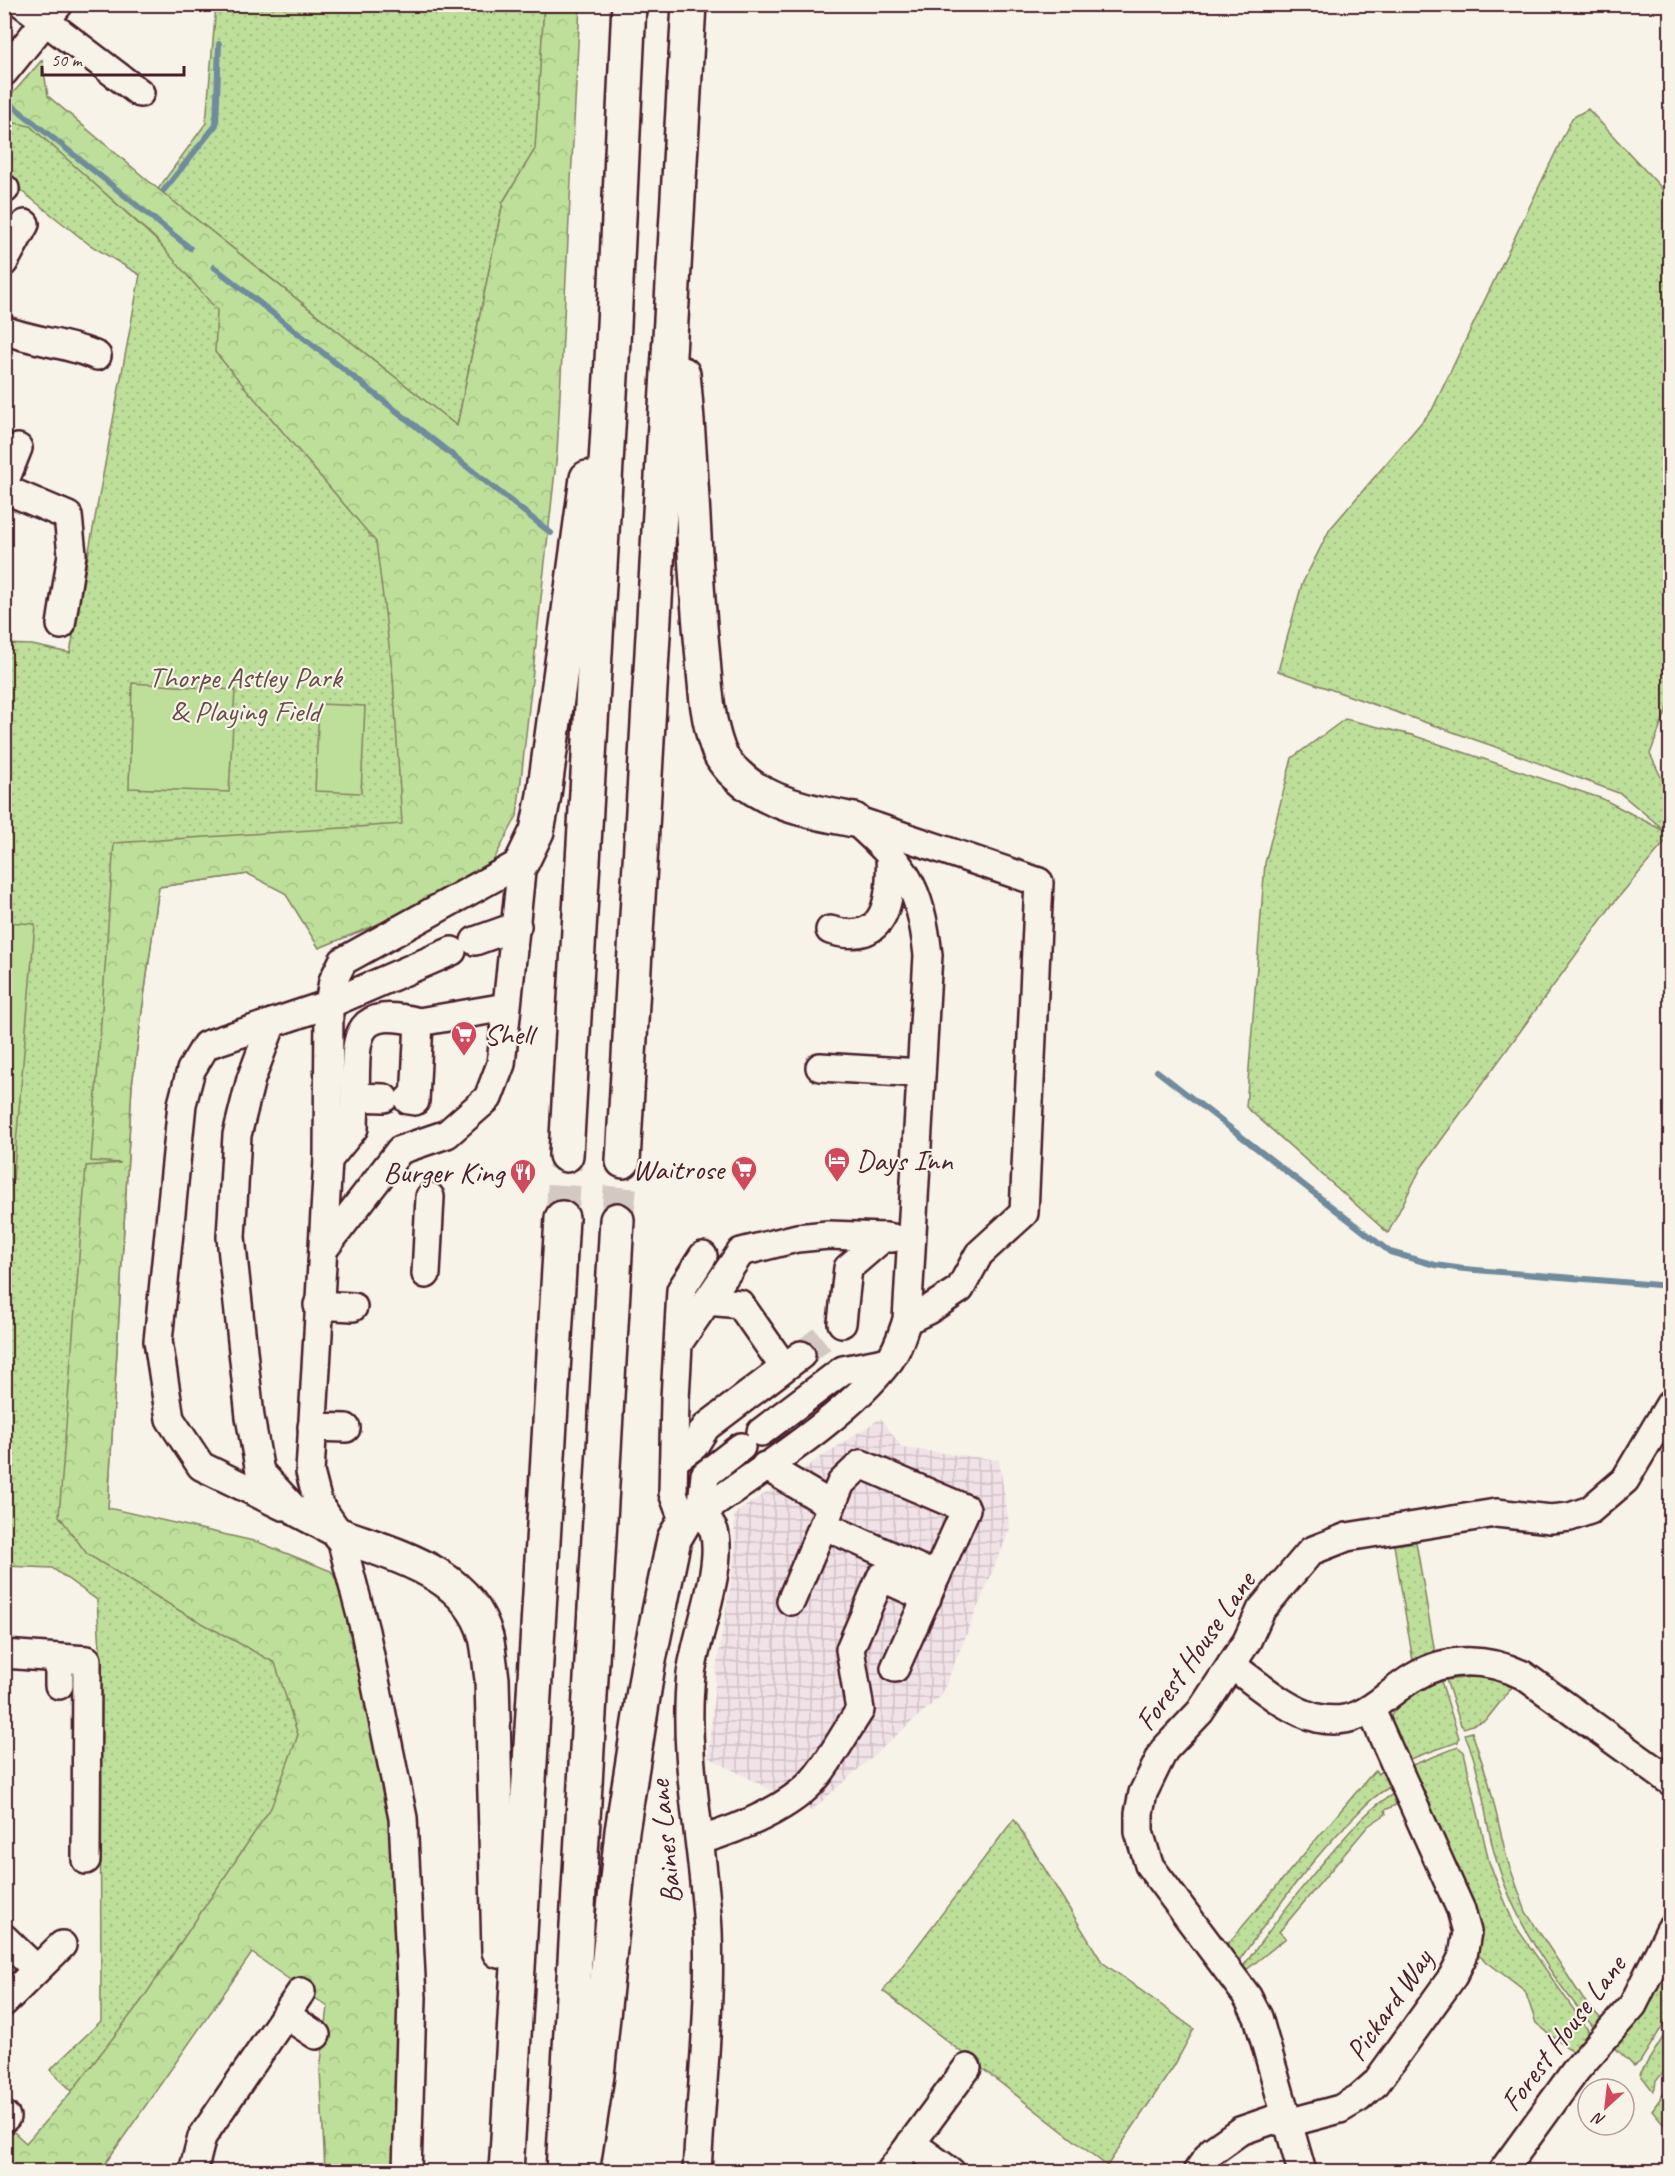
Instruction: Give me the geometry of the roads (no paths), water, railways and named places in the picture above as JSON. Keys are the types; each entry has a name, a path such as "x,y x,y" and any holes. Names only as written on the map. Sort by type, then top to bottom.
{"highway":[{"path":"566,1155 614,325 629,4"},
{"path":"623,1161 689,4"},
{"path":"673,265 690,446 695,575 709,719 719,753 737,775 765,795 799,809 854,820"},
{"path":"522,862 537,831 544,795 579,522 614,325"},
{"path":"506,2172 562,1218"},
{"path":"562,2172 617,1220"},
{"path":"582,2172 597,2075 622,1831 648,1665 674,1539 692,1518"},
{"path":"340,1535 417,1563 445,1580 471,1605 486,1636 492,1679 500,1962 509,2117"}],"street":[{"path":"23,4 52,13 140,93"},
{"path":"4,72 52,13"},
{"path":"4,262 25,224"},
{"path":"7,331 81,349 97,356"},
{"path":"4,483 18,448"},
{"path":"4,489 51,518 72,554 61,625"},
{"path":"692,1518 832,1417 861,1392 889,1361 907,1320 928,955 925,927 907,873 890,852 854,820"},
{"path":"854,820 1039,882 1024,1213 979,1254 960,1289 928,1310 907,1320"},
{"path":"830,930 845,934 861,933 883,917 891,879 890,852"},
{"path":"323,1250 400,1150 447,1134 488,1098 501,1064 522,862"},
{"path":"407,2172 412,1998 403,1818 365,1631 340,1535 318,1503 310,1472 328,1160 329,1004 333,981 343,961 522,862"},
{"path":"340,1535 201,1466 170,1419 158,1341 183,1104 190,1070 206,1045 329,1004 463,946 517,926"},
{"path":"328,1160 354,1128 357,1045 363,1026 377,1017 398,1017 419,1022 506,1007"},
{"path":"355,1097 415,1101 419,1022"},
{"path":"272,1023 251,1079 237,1136 231,1237 250,1417 260,1472 298,1513"},
{"path":"820,1067 921,1073"},
{"path":"426,1274 430,1197"},
{"path":"679,1342 741,1252 796,1238 828,1235 911,1239"},
{"path":"842,1323 848,1268 884,1237"},
{"name":"Baines Lane","path":"697,2172 708,2004 708,1932 689,1750 689,1695 694,1646 711,1587 716,1549 713,1530 692,1518 673,1493 681,1290 703,1256"},
{"path":"675,1460 694,1446 705,1427 792,1361 740,1304 707,1301"},
{"path":"318,1305 353,1307"},
{"path":"692,1518 705,1475 843,1370 889,1361"},
{"name":"Forest House Lane","path":"1302,2172 1270,2055 1252,2007 1149,1865 1138,1832 1143,1793 1164,1750 1200,1712 1247,1641 1261,1610 1311,1551 1347,1537 1496,1513 1551,1519 1570,1517 1590,1510 1625,1480 1667,1420"},
{"path":"312,1426 346,1428"},
{"path":"791,1601 841,1483 861,1464 966,1509 895,1668"},
{"path":"765,1466 827,1515 932,1587"},
{"path":"700,1840 742,1827 801,1792 817,1777 860,1710 850,1649 881,1577 932,1587"},
{"path":"4,1654 87,1660 86,1860"},
{"path":"59,1658 59,1685"},
{"path":"1231,1665 1295,1709 1317,1718 1337,1719 1371,1710 1413,1677 1441,1664 1479,1662 1503,1665 1523,1675 1671,1781"},
{"name":"Pickard Way","path":"1197,2172 1212,2151 1240,2131 1272,2120 1288,2122 1340,2109 1359,2098 1376,2083 1453,1976 1463,1956 1467,1932 1461,1910 1371,1710"},
{"name":"Forest House Lane","path":"1502,2172 1576,2070 1633,2005 1671,1930"},
{"path":"4,1938 36,1969"},
{"path":"4,2002 62,1945"},
{"path":"193,2172 202,2137 301,1992"},
{"path":"286,2015 316,2036"},
{"path":"890,2172 967,2068"},
{"path":"911,2143 951,2172"}],"waterway":[{"path":"164,190 216,125 219,44"},
{"path":"13,106 190,248"},
{"path":"214,267 551,533"},
{"path":"1157,1071 1390,1252 1435,1265 1464,1269 1670,1286"}],"tunnel":[{"path":"562,1218 566,1155"},
{"path":"617,1220 623,1161"},
{"path":"801,1355 842,1323"}],"place":[{"name":"Shell","path":"464,1057"},
{"name":"Days Inn","path":"837,1183"},
{"name":"Waitrose","path":"744,1192"},
{"name":"Burger King","path":"523,1195"}],"park label":[{"name":"Thorpe Astley Park & Playing Field","path":"245,694"}]}
